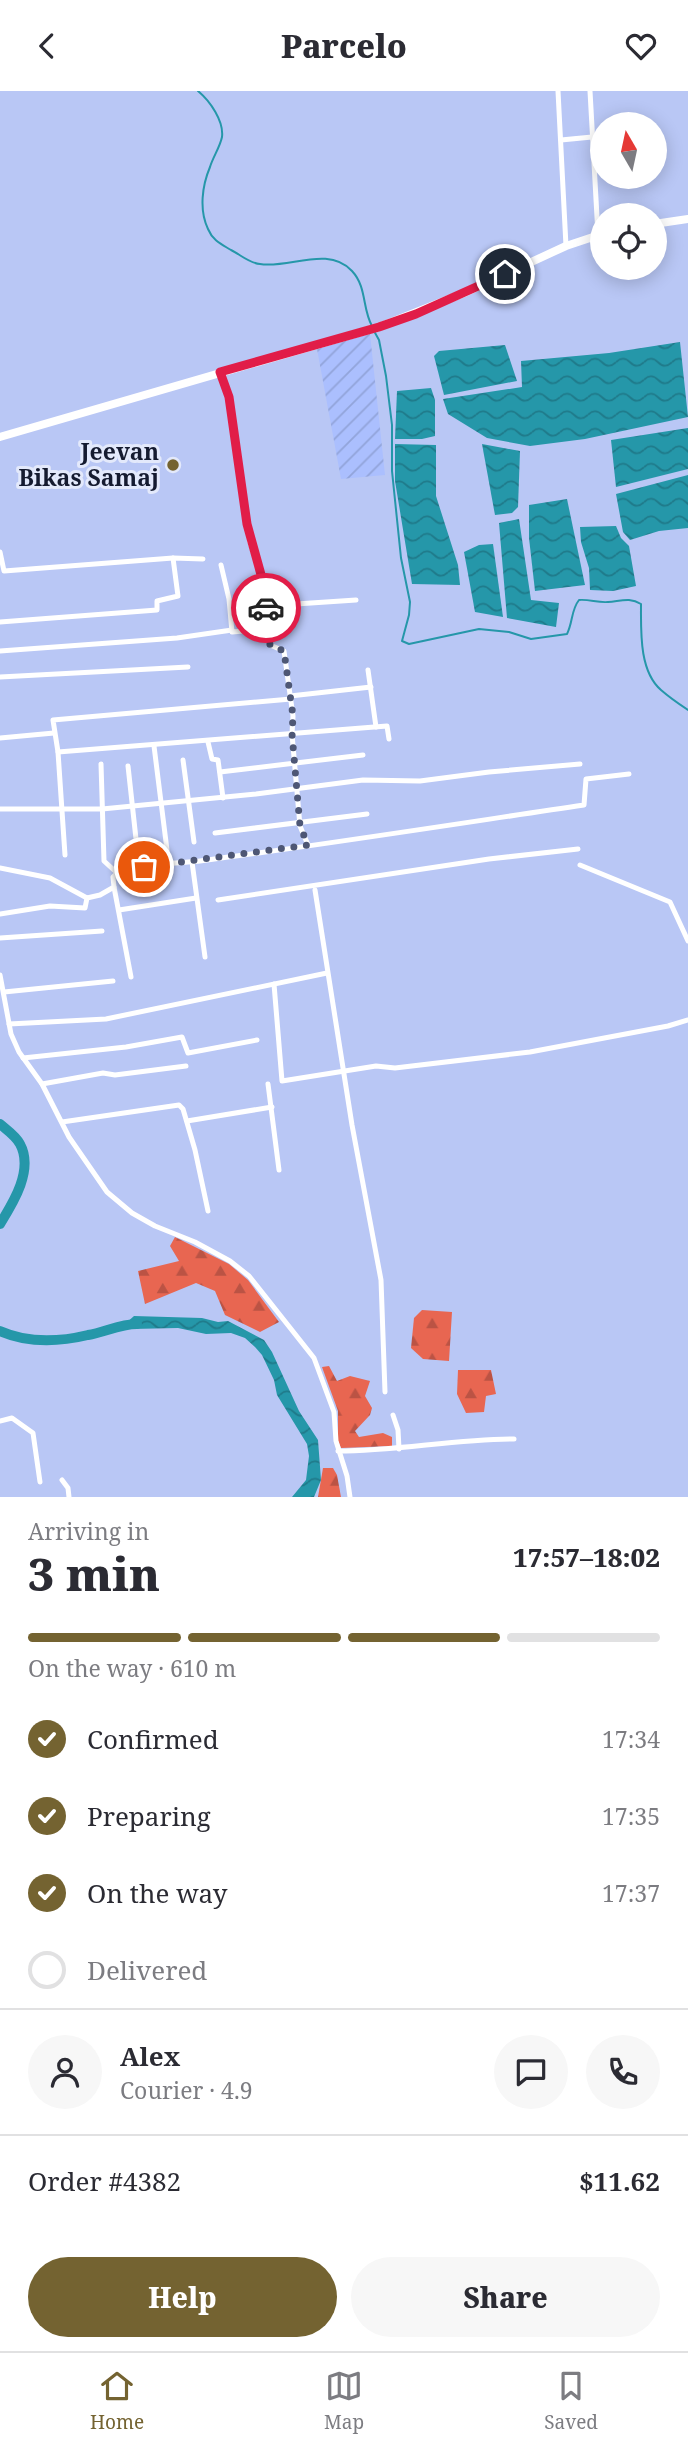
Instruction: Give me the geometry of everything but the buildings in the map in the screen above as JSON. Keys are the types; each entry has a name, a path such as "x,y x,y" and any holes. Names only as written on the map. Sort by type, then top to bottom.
{"main road":[{"path":"667,222 688,219"},
{"path":"0,437 379,327 464,293 566,246 590,238"}],"street":[{"path":"558,91 566,246"},
{"path":"590,91 591,112"},
{"path":"561,140 590,137"},
{"path":"220,372 229,397 247,524 265,589 270,645 284,651 291,698 300,822 308,845"},
{"path":"0,551 4,571 173,558 203,559"},
{"path":"0,622 157,610 157,601 178,596 173,558"},
{"path":"221,565 232,630"},
{"path":"266,606 356,600"},
{"path":"0,651 268,629"},
{"path":"0,677 188,667"},
{"path":"368,670 376,727"},
{"path":"65,855 58,752 53,720 291,698 371,687"},
{"path":"58,752 387,726 389,739"},
{"path":"0,738 54,733"},
{"path":"208,741 212,759 218,760 223,798"},
{"path":"154,746 167,850"},
{"path":"219,772 363,755"},
{"path":"183,760 194,842"},
{"path":"101,764 104,861 116,872"},
{"path":"0,809 102,809 298,790 363,780 420,781 580,764"},
{"path":"128,766 131,806 138,848 144,849 144,867"},
{"path":"131,977 114,887 113,877 116,872 584,805 586,779 629,774"},
{"path":"215,833 367,814"},
{"path":"218,900 489,859 578,849"},
{"path":"192,862 205,957"},
{"path":"580,865 670,902 688,941"},
{"path":"0,868 50,878 87,898 110,891 114,887"},
{"path":"315,890 343,1071 381,1280 385,1392"},
{"path":"0,914 50,906 85,908 87,898"},
{"path":"118,910 195,898"},
{"path":"0,938 102,931"},
{"path":"9,1024 106,1019 327,974"},
{"path":"0,975 11,1034 23,1058 43,1084 90,1170 107,1192 132,1213 155,1226 230,1261 248,1276 314,1358 334,1412 338,1451 347,1476 350,1497"},
{"path":"4,992 113,981"},
{"path":"274,985 282,1081 343,1071 530,1052 688,1020"},
{"path":"23,1058 127,1047 182,1037 188,1053 257,1040"},
{"path":"43,1084 103,1073 115,1075 187,1066"},
{"path":"268,1084 279,1170"},
{"path":"62,1122 179,1105 187,1121 208,1211"},
{"path":"187,1121 272,1107"},
{"path":"393,1415 398,1430 399,1449"},
{"path":"0,1420 12,1418 33,1433 40,1482"},
{"path":"338,1451 399,1449 514,1439"},
{"path":"62,1480 68,1488 69,1497"}],"shaded area":[{"path":"370,334 385,475 341,479 317,349"}],"green space":[{"path":"175,1237 229,1264 248,1280 279,1322 260,1332 225,1315 215,1291 196,1283 145,1304 138,1271 179,1261 170,1246"},
{"path":"422,1310 452,1312 449,1361 423,1359 411,1348 414,1318"},
{"path":"329,1366 337,1381 350,1376 370,1381 365,1396 372,1408 370,1415 355,1431 359,1437 383,1433 392,1437 392,1446 341,1448 338,1441 338,1411 322,1367"},
{"path":"458,1370 491,1370 496,1394 486,1396 484,1412 466,1413 457,1394"},
{"path":"323,1468 333,1468 341,1497 318,1497"}],"water":[{"path":"680,342 688,417 585,439 530,446 487,438 448,414 443,399 522,387 521,361 609,353"},
{"path":"505,345 517,381 444,395 434,356 439,351"},
{"path":"431,388 435,400 435,436 395,439 397,391"},
{"path":"688,428 688,469 616,487 611,440"},
{"path":"395,444 436,445 436,496 458,565 460,585 412,584 395,481"},
{"path":"482,444 520,451 518,507 512,513 495,515"},
{"path":"688,475 688,528 659,531 630,540 623,532 616,494"},
{"path":"567,499 585,585 535,591 529,538 529,505"},
{"path":"519,519 531,600 559,603 556,627 507,618 499,523"},
{"path":"616,526 621,538 629,546 636,586 613,591 590,590 589,568 581,542 580,527"},
{"path":"493,544 503,617 475,612 464,552 479,545"},
{"path":"134,1316 228,1321 264,1340 299,1411 318,1440 321,1480 314,1497 292,1497 306,1480 309,1456 307,1444 277,1395 274,1380 255,1347 245,1338 231,1333 206,1334 178,1328 132,1329 125,1324"}],"waterway":[{"path":"198,91 215,112 222,131 221,141 203,190 203,214 212,237 256,263 271,265 320,259 342,263 357,277 372,326"},
{"path":"374,331 379,340 386,376 401,558 410,602 402,641 409,644 479,629 509,632 531,639 567,634 579,600 633,601 641,604 643,650 654,682 688,710"},
{"path":"0,1124 18,1141 24,1154 25,1165 20,1186 0,1224"},
{"path":"0,1331 21,1338 55,1340 137,1324"}],"way so far":[{"path":"144,867 308,845 300,826 292,734 293,716 284,651 270,645 266,608"}],"place":[{"name":"Jeevan Bikas Samaj","path":"173,465"}],"route":[{"path":"266,608 265,589 247,524 229,397 220,372 379,327 416,314 505,274"}]}
